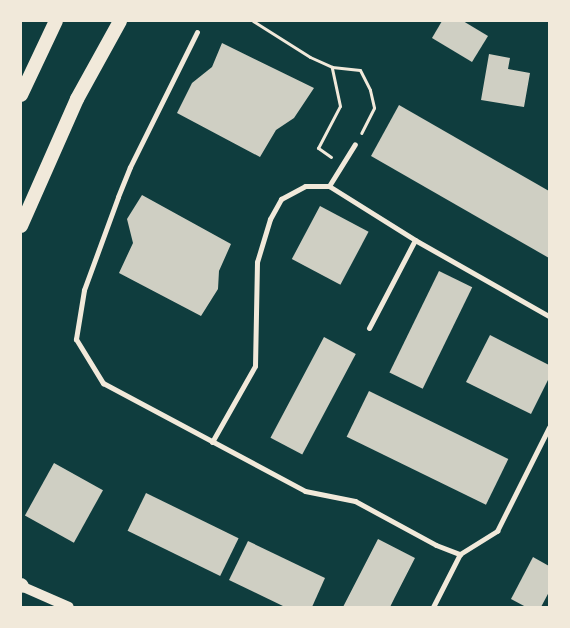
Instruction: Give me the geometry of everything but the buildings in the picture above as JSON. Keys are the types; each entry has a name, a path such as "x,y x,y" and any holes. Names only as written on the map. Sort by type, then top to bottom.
{"highway":[{"path":"21,95 56,21"},
{"path":"21,226 78,99 120,21"}],"main road":[{"path":"22,586 69,607"}],"street":[{"path":"197,32 130,167 118,197 84,290 76,339 103,383 305,491 355,501 436,544 460,554"},
{"path":"329,186 355,144"},
{"path":"212,442 255,366 257,262 270,219 281,199 305,186 329,186 364,206 415,240 549,316"},
{"path":"369,328 415,240"},
{"path":"433,607 460,554 497,531 549,427"}],"path":[{"path":"253,21 310,57 332,67 360,70 370,90 374,108 355,144"},
{"path":"332,67 340,106 318,148 341,165"}]}
